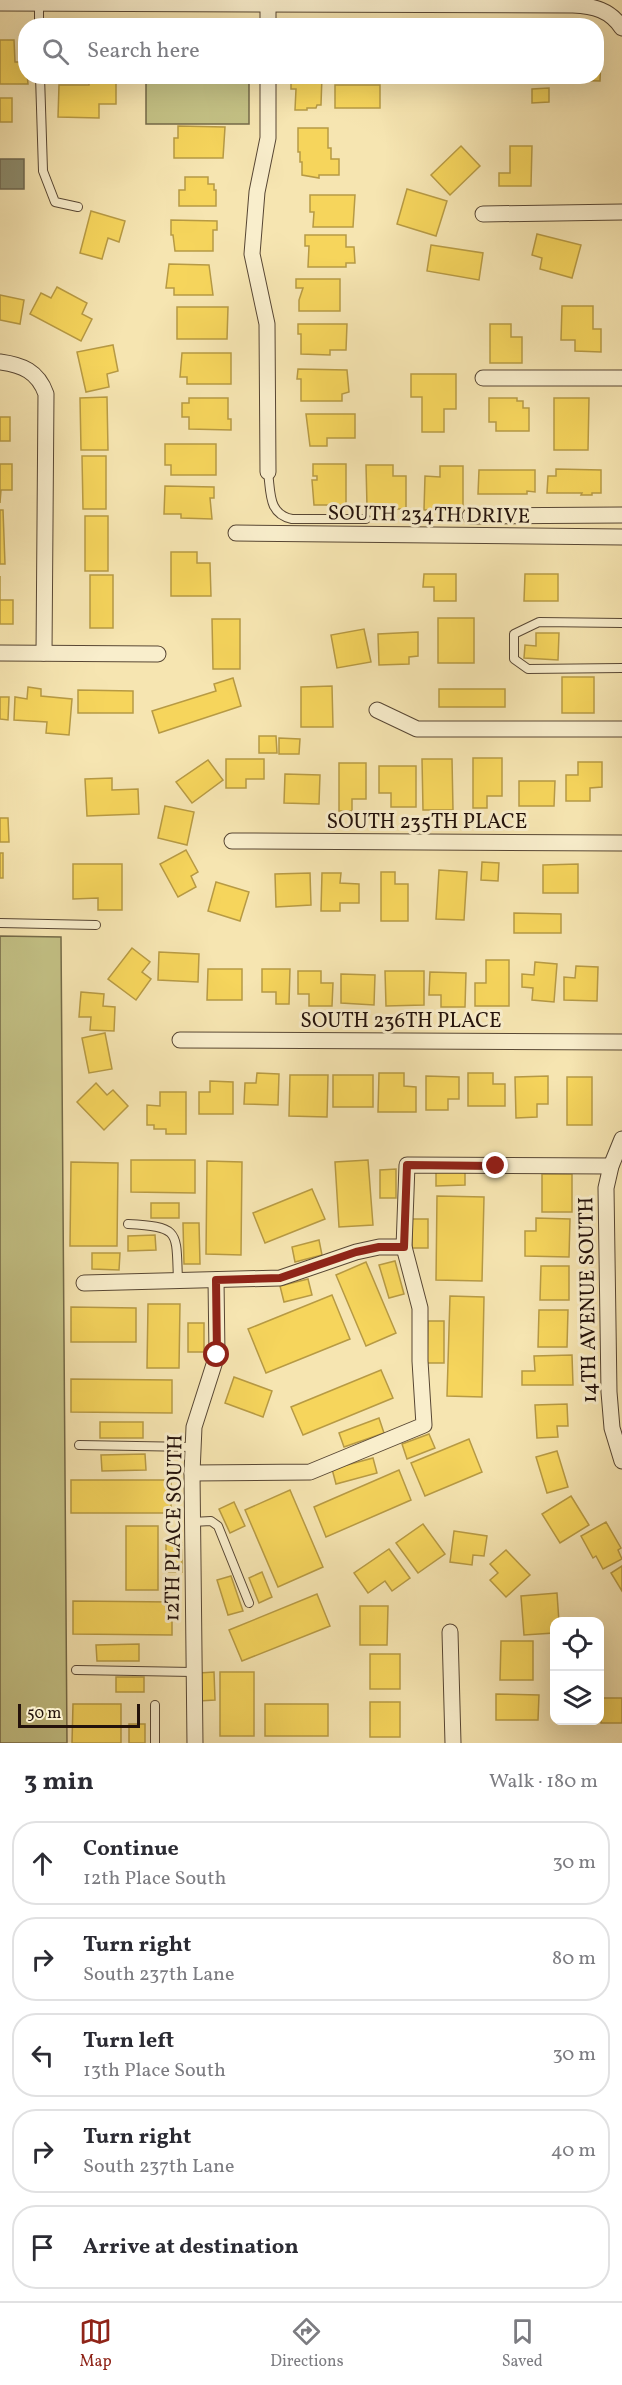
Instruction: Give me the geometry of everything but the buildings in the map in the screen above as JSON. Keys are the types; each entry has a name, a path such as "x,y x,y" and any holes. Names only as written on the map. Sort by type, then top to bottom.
{"street":[{"path":"0,3 573,5 603,10 618,22"},
{"path":"268,4 268,18"},
{"path":"268,84 268,138 257,192 252,254 267,324 268,472"},
{"path":"483,214 622,212"},
{"path":"0,363 22,367 32,372 44,388 46,399 44,653"},
{"path":"483,378 622,378"},
{"path":"470,516 622,515"},
{"name":"SOUTH 234TH DRIVE","path":"236,534 622,537"},
{"path":"0,653 158,654"},
{"path":"377,710 417,729 622,729"},
{"name":"SOUTH 235TH PLACE","path":"232,841 622,843"},
{"name":"SOUTH 236TH PLACE","path":"180,1041 622,1042"},
{"name":"14TH AVENUE SOUTH","path":"622,1139 611,1166 606,1188 615,1288 610,1408 614,1437 622,1461"},
{"path":"192,1473 310,1472 424,1425 420,1361 420,1308 404,1247 407,1165 611,1166"},
{"path":"84,1283 280,1278 356,1252 379,1247 404,1247"},
{"name":"12TH PLACE SOUTH","path":"195,1743 193,1447 194,1427 211,1380 217,1355 216,1280"},
{"path":"450,1632 453,1743"}],"lane":[{"path":"39,3 39,18"},
{"path":"40,84 43,171 55,202 78,207"},
{"path":"268,472 273,504 281,517 366,519"},
{"path":"622,623 539,622 514,634 514,659 528,669 622,668"},
{"path":"0,923 96,925"},
{"path":"128,1224 159,1226 172,1231 175,1238 178,1281"},
{"path":"79,1445 193,1447"},
{"path":"192,1522 211,1521 218,1526 249,1603"},
{"path":"76,1670 193,1672"},
{"path":"155,1705 155,1743"}],"shaded area":[{"path":"146,84 249,84 249,124 146,124"},
{"path":"0,936 61,937 67,1743 0,1743"}],"route":[{"path":"217,1355 216,1280 280,1278 356,1252 379,1247 404,1247 407,1165 496,1166"}]}
